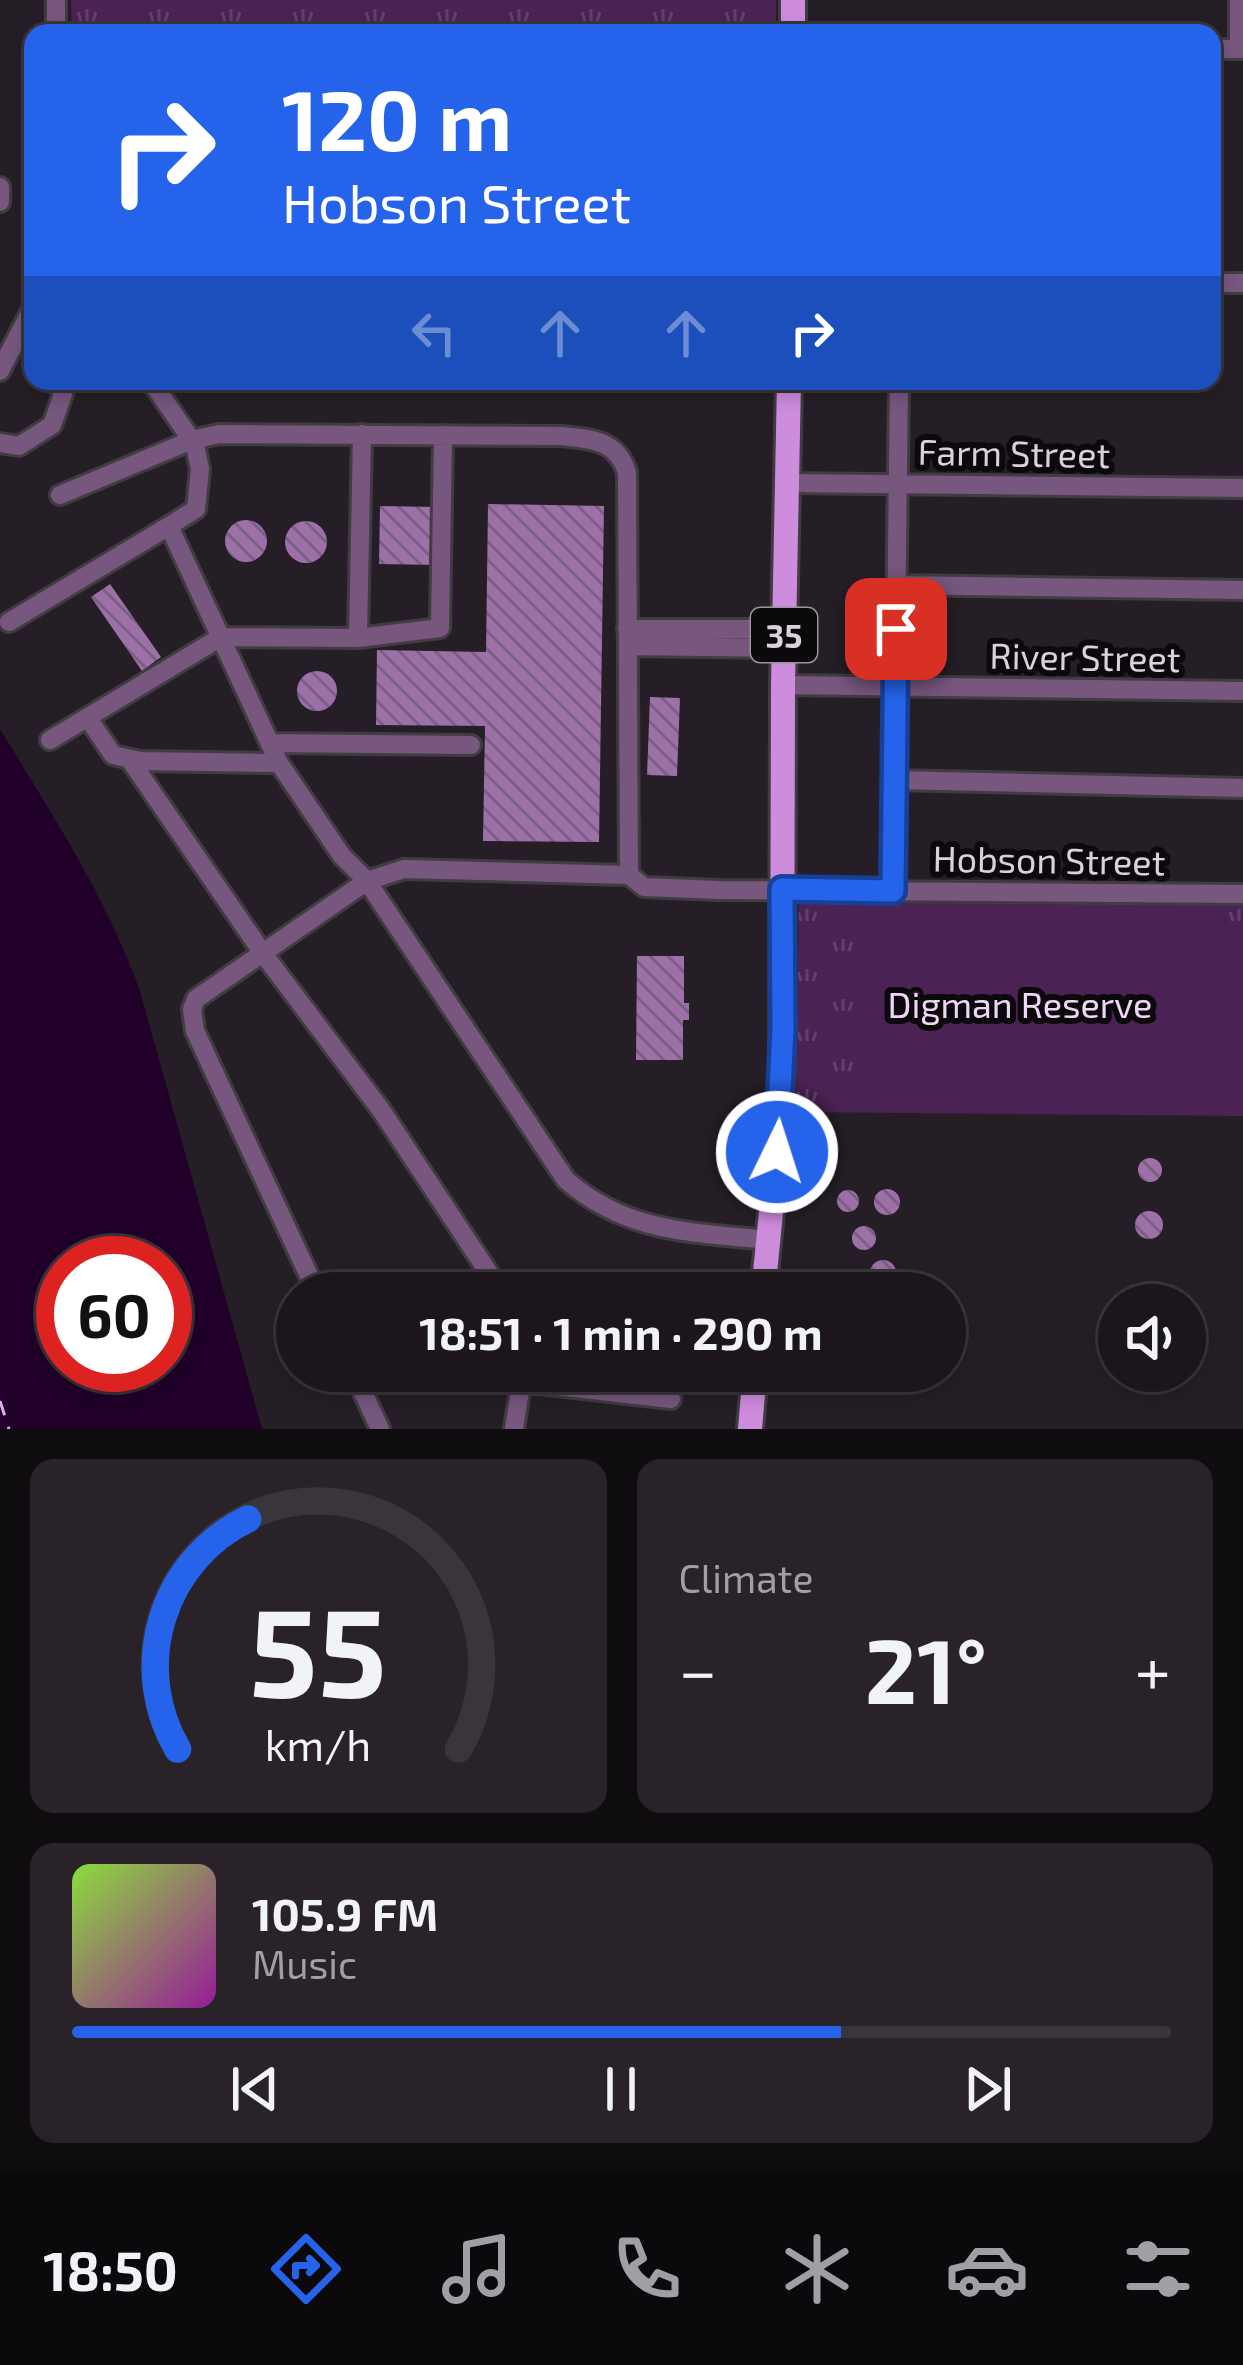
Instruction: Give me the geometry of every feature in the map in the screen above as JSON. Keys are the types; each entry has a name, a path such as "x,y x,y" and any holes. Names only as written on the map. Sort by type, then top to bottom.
{"main road":[{"name":"35","path":"765,1272 782,1068 789,390"},
{"path":"750,1429 753,1392"}],"street":[{"path":"1240,0 1241,49"},
{"path":"0,187 0,202"},
{"path":"0,371 24,347"},
{"path":"0,443 19,446 52,425 61,390"},
{"path":"9,622 196,509 200,469 196,445 157,390"},
{"path":"893,891 899,390"},
{"path":"60,495 192,440 219,434 562,436 596,440 614,448 626,473 629,874"},
{"path":"358,638 362,434"},
{"path":"50,740 221,637 358,638 440,628 443,435"},
{"name":"Farm Street","path":"785,483 1243,488"},
{"path":"170,526 279,763 342,856 368,880 566,1180 587,1198 623,1217 663,1230 768,1240"},
{"path":"896,585 1243,590"},
{"path":"627,637 784,639"},
{"name":"River Street","path":"783,685 1243,691"},
{"path":"88,718 113,755 130,760 279,763"},
{"path":"270,743 471,745"},
{"path":"130,760 262,952 381,1111 488,1272"},
{"path":"893,780 1243,788"},
{"name":"Hobson Street","path":"368,880 404,869 629,874 644,887 1243,894"},
{"path":"307,1272 194,1030 193,1010 196,999 368,880"},
{"path":"363,1392 380,1429"},
{"path":"514,1429 520,1392"},
{"path":"624,1392 671,1399"}],"green space":[{"path":"71,0 776,0 776,24 72,24"},
{"path":"422,390 772,390 772,393"},
{"name":"Digman Reserve","path":"799,888 1243,894 1243,1116 796,1112"},
{"name":"Digman Reserve","path":"869,902 1219,905 1243,961 1243,1107 868,1102"}],"shaded area":[{"path":"0,729 95,889 127,956 262,1429 0,1429"}],"building":[{"path":"488,504 604,506 599,842 483,841 485,726 376,725 377,650 486,652"},
{"path":"380,506 435,507 436,565 379,564"},
{"path":"246,520 261,526 267,541 261,556 246,562 231,556 225,541 231,526"},
{"path":"306,521 321,527 327,542 321,557 306,563 291,557 285,542 291,527"},
{"path":"110,584 161,657 142,671 91,597"},
{"path":"317,671 331,677 337,691 331,705 317,711 303,705 297,691 303,677"},
{"path":"650,697 680,698 677,776 647,775"},
{"path":"637,956 684,956 684,1003 689,1003 689,1020 683,1020 683,1060 636,1060"},
{"path":"1150,1158 1162,1170 1150,1182 1138,1170"},
{"path":"887,1189 900,1202 887,1215 874,1202"},
{"path":"848,1190 859,1201 848,1212 837,1201"},
{"path":"1149,1211 1159,1215 1163,1225 1159,1235 1149,1239 1139,1235 1135,1225 1139,1215"},
{"path":"864,1226 876,1238 864,1250 852,1238"},
{"path":"883,1260 896,1272 870,1272"}],"ferry route":[{"path":"0,1401 9,1429"}],"route":[{"path":"777,1152 783,1029 782,889 893,891 896,629"}]}
